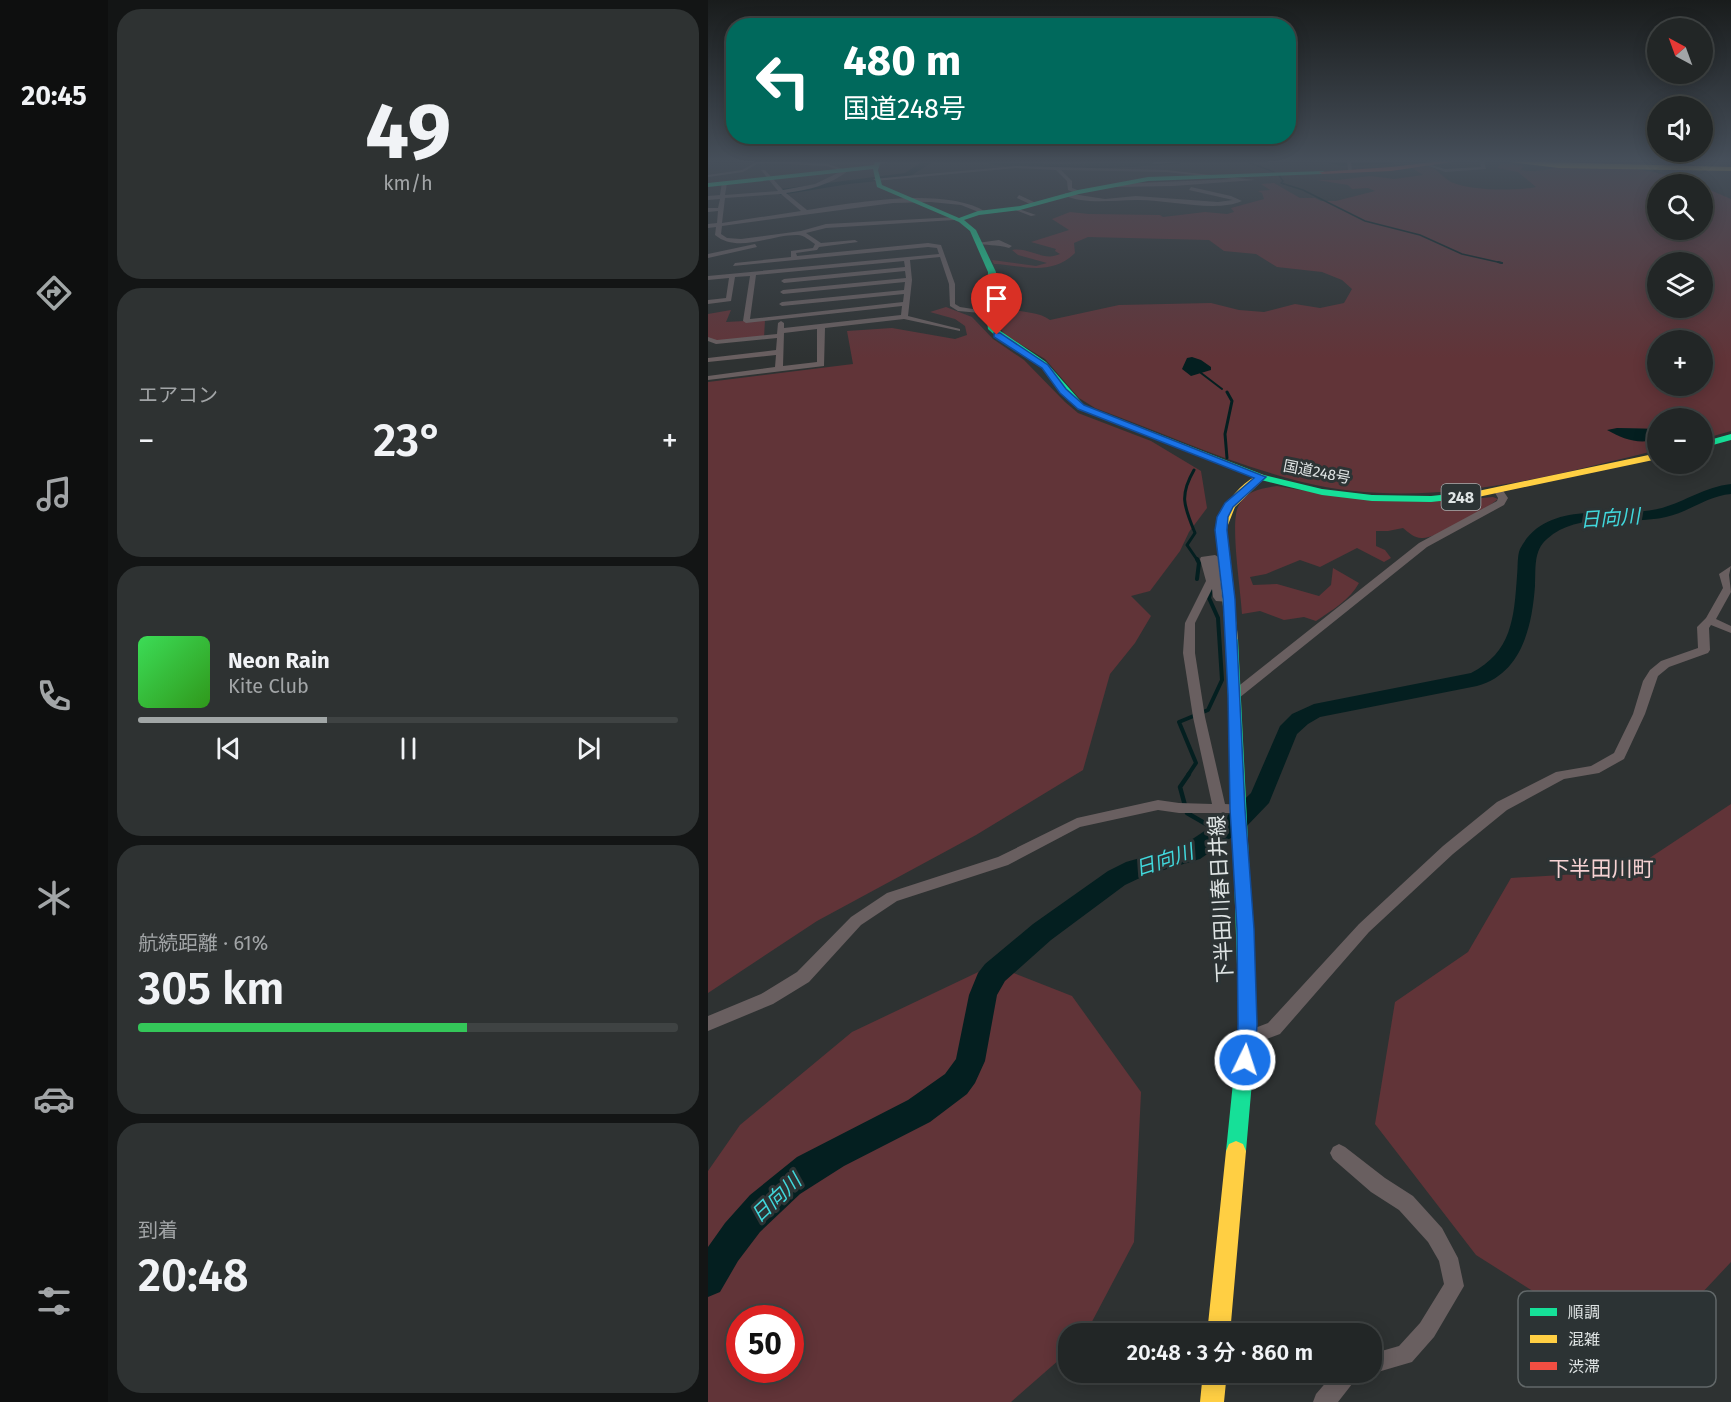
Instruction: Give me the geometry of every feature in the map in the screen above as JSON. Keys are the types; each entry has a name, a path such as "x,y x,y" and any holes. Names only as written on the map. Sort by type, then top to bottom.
{"main road":[{"name":"国道248号","path":"967,226 973,230 993,272 990,324 997,335 1045,367 1063,391 1081,407 1261,477 1322,492 1372,498 1431,499 1499,491 1647,458"},
{"path":"1713,442 1731,437"},
{"name":"下半田川春日井線","path":"1219,1323 1248,1038 1229,599 1221,530 1223,517 1229,506 1261,477"},
{"path":"1212,1402 1214,1383"}],"street":[{"path":"719,226 718,235 721,239 745,240 793,230 816,240 817,245"},
{"path":"801,233 831,226"},
{"path":"708,256 781,240 793,230"},
{"path":"745,240 753,246"},
{"path":"795,258 793,252 815,249 817,245 855,242"},
{"path":"980,243 999,242 1009,246"},
{"path":"735,265 928,245 939,246 952,284 952,305 958,309 990,313"},
{"path":"708,278 943,255"},
{"path":"904,317 909,280 907,259"},
{"path":"784,281 908,269"},
{"path":"779,369 785,271"},
{"path":"753,274 746,321 905,304"},
{"path":"708,302 729,300 732,276"},
{"path":"783,292 909,280"},
{"path":"782,304 908,292"},
{"path":"708,339 716,342 904,317 958,330"},
{"path":"708,378 821,364 821,327"},
{"path":"708,360 779,352"},
{"path":"1234,695 1423,545 1501,503 1503,498 1499,491"},
{"path":"1220,809 1199,714 1189,653 1190,623 1211,581 1205,559 1215,558 1218,597 1229,599"},
{"path":"1248,1038 1274,1029 1364,928 1448,850 1502,806 1561,775 1594,770 1619,756 1639,714 1649,681 1654,673 1665,664 1704,650 1703,627 1710,620 1728,588 1724,574 1731,569"},
{"path":"1710,620 1731,630"},
{"path":"708,1024 766,999 803,977 856,921 892,897 922,885 1003,861 1077,824 1158,805 1194,809 1237,809"},
{"path":"1339,1153 1378,1185 1406,1203 1435,1235 1448,1258 1454,1286 1427,1330 1405,1355 1382,1361"},
{"path":"1324,1402 1340,1383"}],"shaded area":[{"path":"1063,226 1647,226 1647,240 1713,240 1713,226 1731,226 1731,431 1713,436 1713,408 1647,408 1647,429 1617,428 1647,441 1647,452 1525,481 1481,488 1391,493 1346,490 1276,475 1197,448 1095,408 1079,398 1045,359 1005,335 997,324 996,309 1005,306 1050,320 1119,305 1211,303 1239,310 1264,312 1295,304 1320,308 1344,303 1352,289 1342,280 1322,272 1277,267 1256,254 1224,251 1209,240 1088,237 1074,243 1075,253 1056,265 1036,268 994,264 992,260 1036,266 1047,263 1018,255 1012,250 1025,250 1048,256 1060,254 1055,251 1056,249 1031,242 1069,230"},
{"path":"946,307 972,317 993,339 1024,360 1078,413 1151,441 1201,471 1207,508 1189,532 1180,551 1150,591 1131,596 1151,616 1135,643 1110,674 1083,770 976,835 817,921 708,993 708,382 853,364 847,331 892,328 955,339 967,335 965,326 955,319 930,312"},
{"path":"731,310 726,322 765,320 764,338 716,342 708,339 708,314"},
{"path":"1277,486 1385,499 1439,500 1493,497 1498,499 1462,522 1431,536 1417,537 1403,528 1376,531 1376,546 1385,550 1391,558 1384,562 1357,548 1320,567 1300,560 1266,574 1250,577 1253,585 1277,584 1319,596 1331,585 1333,568 1359,583 1346,600 1316,621 1304,617 1284,620 1260,611 1242,614 1235,543 1236,516 1241,502 1254,491"},
{"path":"1731,804 1731,1262 1704,1291 1533,1291 1476,1255 1375,1124 1395,1002 1468,952 1511,878 1630,871"},
{"path":"993,965 1072,996 1141,1092 1134,1242 1091,1323 1058,1323 1058,1361 1011,1402 708,1402 708,1171 740,1125 852,1032"}],"water":[{"path":"1187,358 1201,360 1211,367 1211,370 1191,376 1182,369"},
{"path":"1647,429 1647,441 1631,440 1607,430"}],"waterway":[{"path":"1386,226 1420,235 1462,254 1502,263 1498,262"},
{"path":"1201,373 1222,389"},
{"path":"1227,392 1232,401 1225,434 1227,458"},
{"path":"1194,470 1186,487 1185,501 1195,533 1187,545 1198,561"},
{"name":"日向川","path":"708,1280 737,1234 761,1206 789,1182 832,1154 919,1111 956,1084 965,1073 970,1061 980,1008 988,982 1007,960 1117,878 1143,866 1191,853 1213,840 1246,813 1261,797 1288,731 1300,719 1314,711 1477,679 1494,670 1506,657 1515,642 1520,625 1528,551 1540,536 1554,526 1586,517 1639,516 1666,512 1711,492 1731,489"},
{"path":"1197,579 1198,561"},
{"path":"1188,775 1196,763 1179,722 1208,710 1222,680 1218,618 1209,598 1211,590"},
{"path":"1189,774 1180,787 1187,813 1220,832"}],"traffic: fast":[{"path":"968,226 973,230 992,272 990,313 992,329 1043,364 1081,407 1261,477 1322,492 1372,498 1431,499 1478,494"},
{"path":"1713,442 1731,437"},
{"path":"1232,639 1248,1024 1236,1151"}],"traffic: slow":[{"path":"1478,494 1647,458"},
{"path":"1232,639 1221,530 1230,506 1261,477"},
{"path":"1219,1323 1236,1151"},
{"path":"1212,1402 1214,1383"}],"district":[{"name":"下半田川町","path":"1601,869"}],"route":[{"path":"997,335 1045,367 1063,391 1081,407 1261,477 1229,506 1223,517 1221,530 1229,599 1237,809 1245,929 1248,1038 1245,1060"}]}
